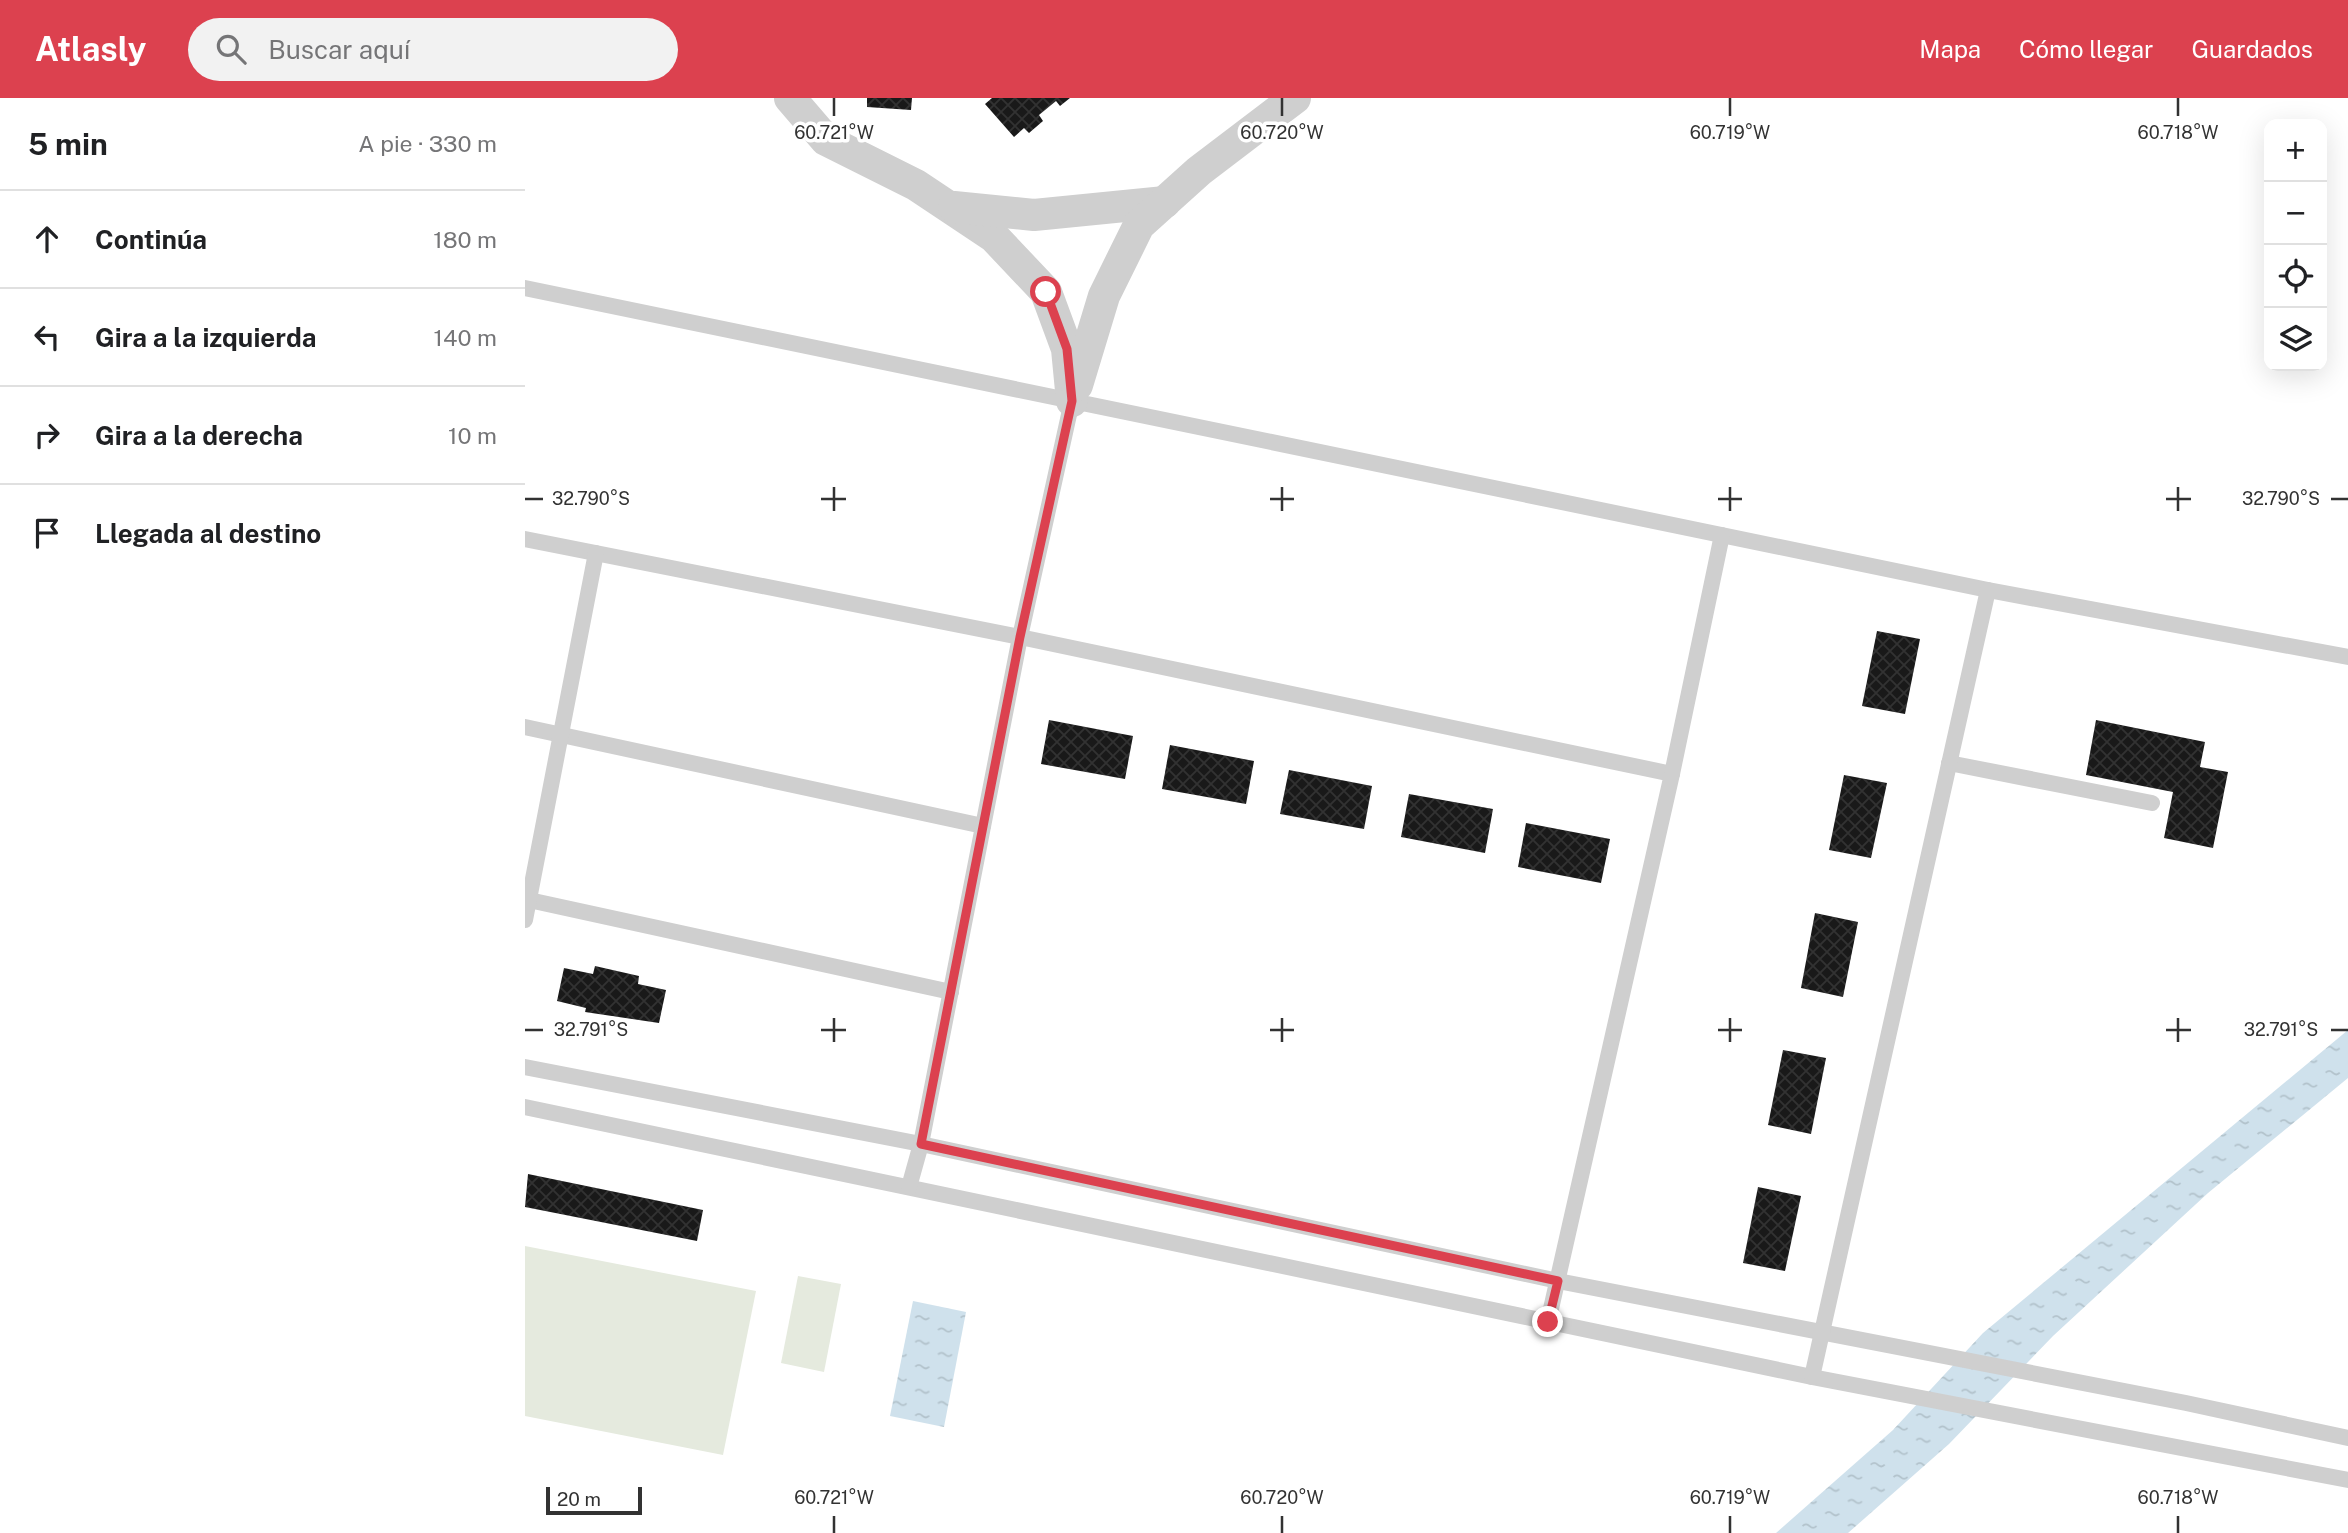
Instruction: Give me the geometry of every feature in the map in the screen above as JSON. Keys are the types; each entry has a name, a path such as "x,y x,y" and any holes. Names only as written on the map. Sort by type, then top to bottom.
{"street":[{"path":"790,98 826,140 916,186 994,237 1046,292 1067,349 1072,401"},
{"path":"1072,401 1104,296 1139,225 1199,171 1295,98"},
{"path":"948,206 1034,215 1164,202"}],"lane":[{"path":"525,288 1988,590 2348,657"},
{"path":"909,1187 921,1144 1020,637 1072,401"},
{"path":"1548,1322 1672,774 1722,535"},
{"path":"525,539 1020,637 1672,774"},
{"path":"525,920 596,553"},
{"path":"1812,1377 1819,1333 1988,590"},
{"path":"525,727 983,826"},
{"path":"1949,763 2152,803"},
{"path":"529,900 951,992"},
{"path":"525,1067 921,1144 1558,1281 2173,1401 2348,1438"},
{"path":"525,1107 1812,1377 2348,1480"}],"shaded area":[{"path":"525,1246 756,1291 723,1455 525,1416"},
{"path":"798,1276 841,1284 824,1372 781,1363"}],"water":[{"path":"2348,1030 2348,1078 2208,1193 2053,1336 1949,1444 1848,1533 1776,1533 1893,1430 1983,1333"},
{"path":"913,1301 966,1312 944,1427 890,1416"}],"building":[{"path":"867,98 912,98 911,110 867,107"},
{"path":"992,98 1070,98 1060,106 1056,101 1039,115 1043,121 1029,133 1024,128 1014,137 985,104"},
{"path":"1877,631 1920,639 1905,714 1862,706"},
{"path":"1049,720 1133,736 1125,779 1041,764"},
{"path":"2096,720 2205,742 2200,767 2228,772 2213,848 2164,838 2173,792 2086,775"},
{"path":"1170,745 1254,761 1246,804 1162,789"},
{"path":"1289,770 1372,786 1364,829 1280,814"},
{"path":"1844,775 1887,783 1871,858 1829,850"},
{"path":"1409,794 1493,809 1485,853 1401,837"},
{"path":"1526,823 1610,839 1601,883 1518,867"},
{"path":"1815,913 1858,922 1843,997 1801,988"},
{"path":"595,966 639,976 638,984 666,990 659,1023 585,1012 586,1008 557,1001 564,968 593,974"},
{"path":"1783,1050 1826,1058 1811,1134 1768,1125"},
{"path":"528,1174 703,1210 697,1241 525,1207"},
{"path":"1758,1187 1801,1196 1785,1271 1743,1263"}],"route":[{"path":"1046,292 1067,349 1072,401 1020,637 921,1144 1558,1281 1548,1322"}]}
